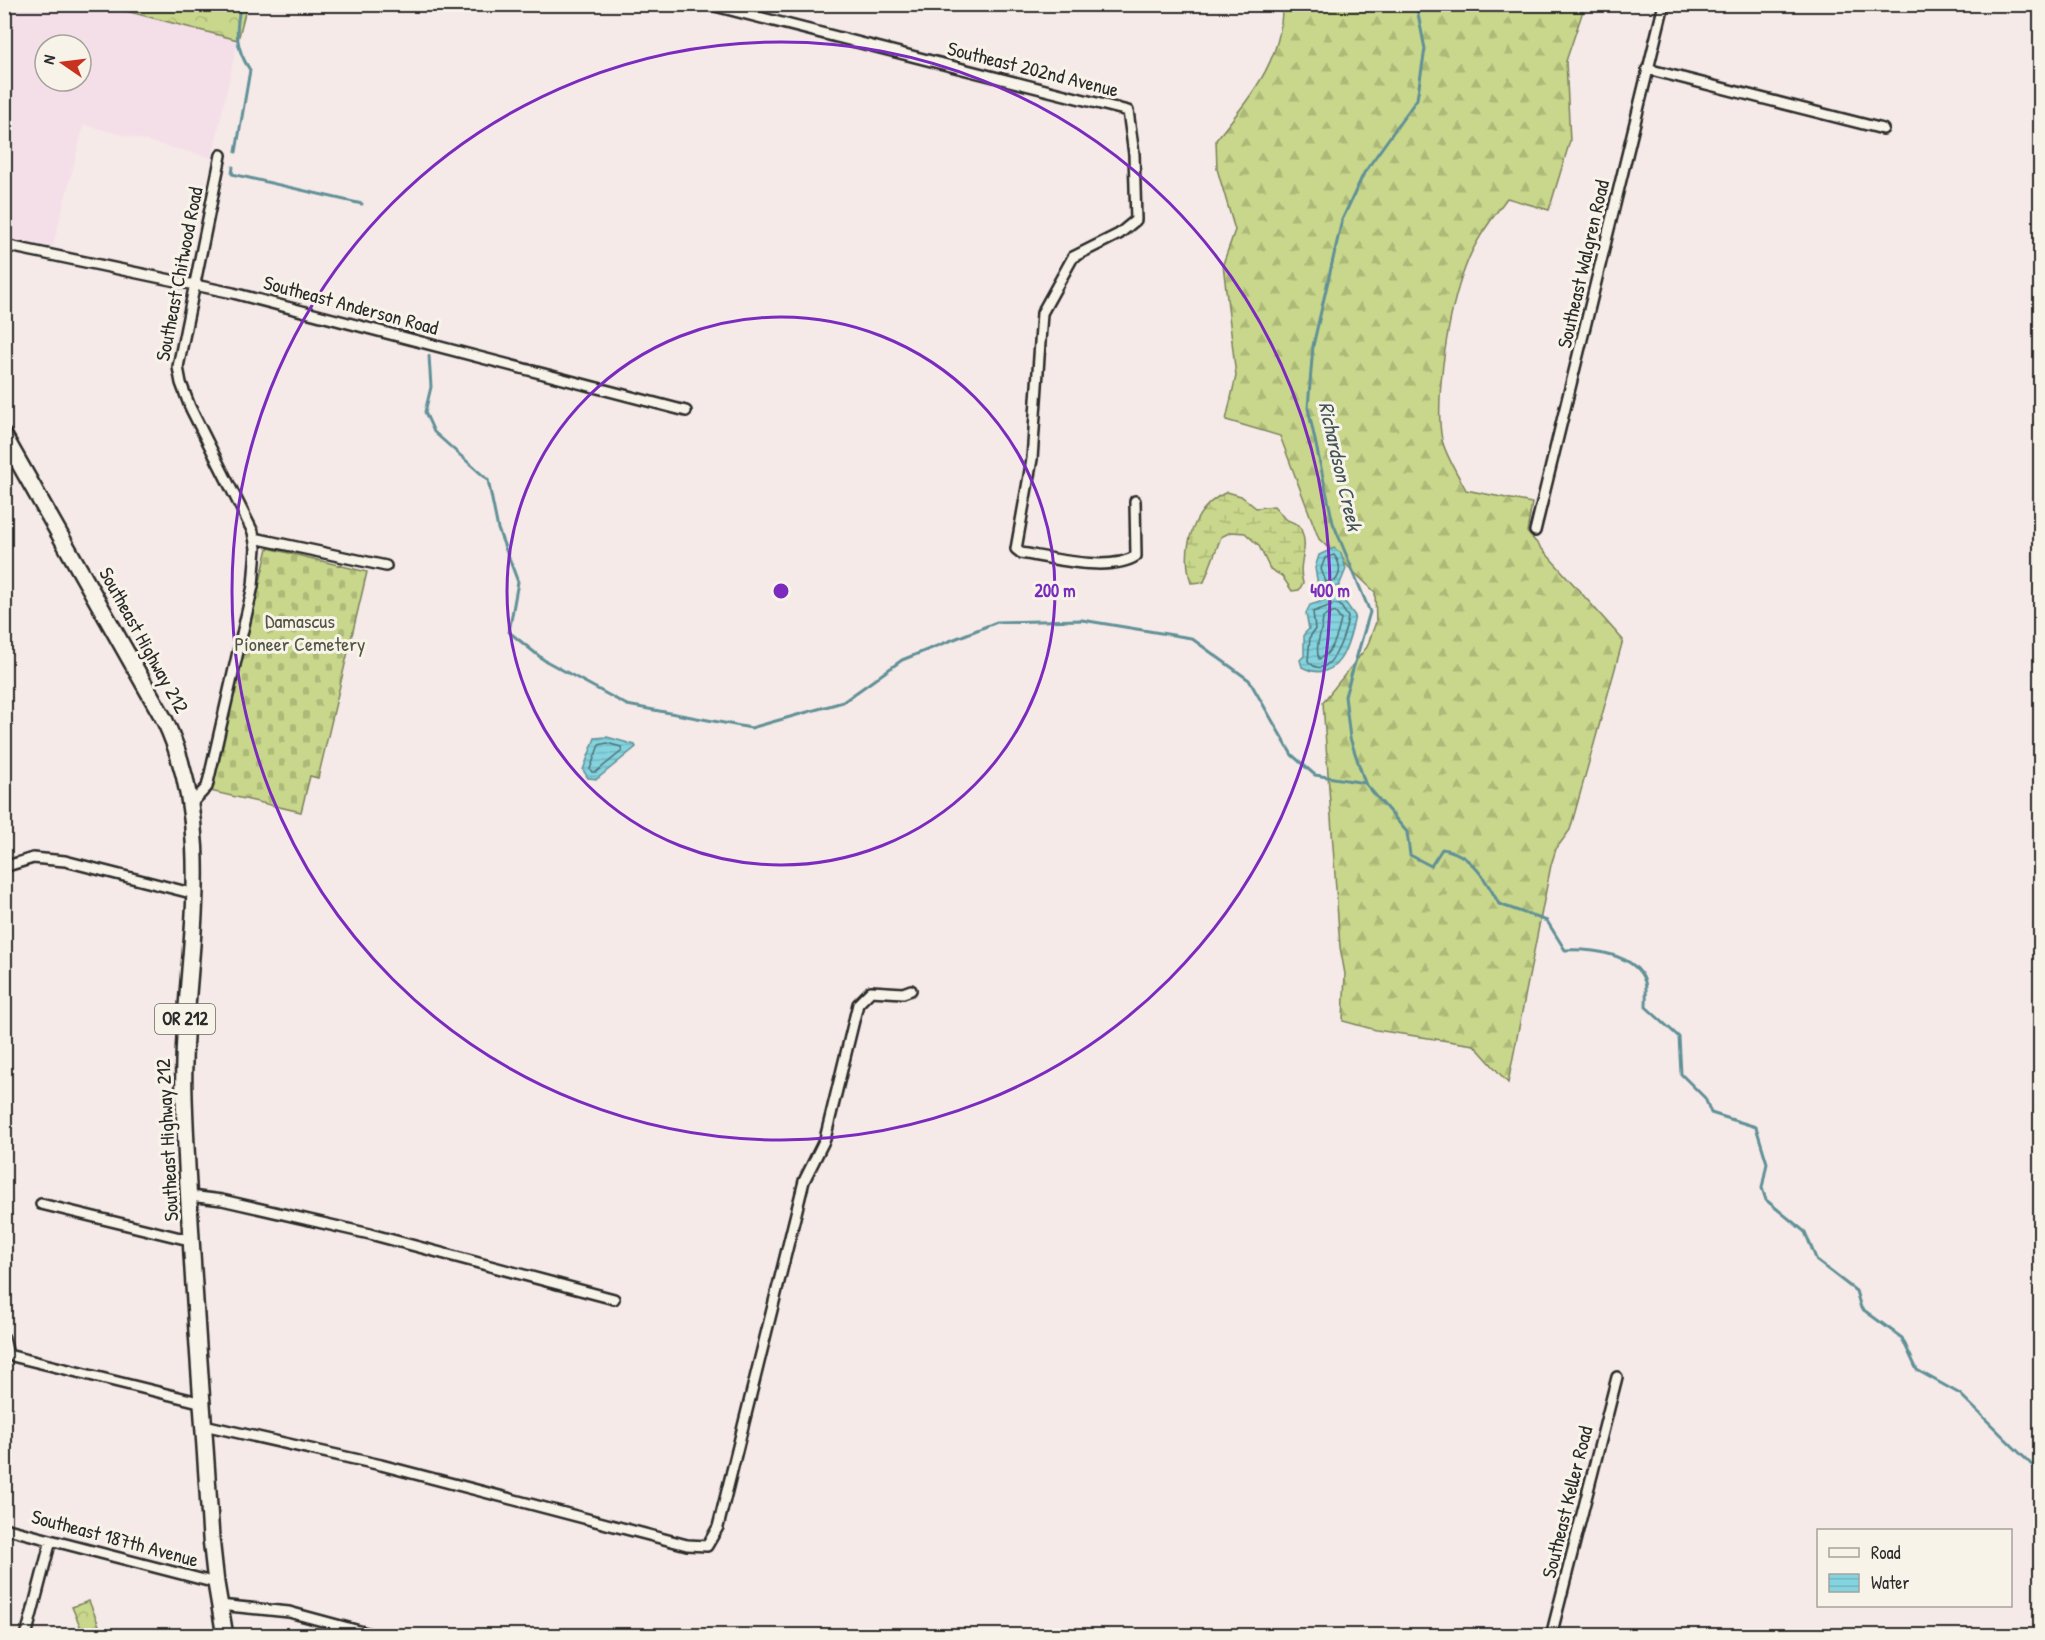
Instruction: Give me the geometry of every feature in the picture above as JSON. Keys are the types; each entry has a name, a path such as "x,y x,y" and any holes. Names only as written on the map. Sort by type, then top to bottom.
{"highway":[{"name":"Southeast Highway 212","path":"4,436 165,721 184,769 192,803 197,853 184,1041 190,1196 216,1582 225,1635"}],"street":[{"name":"Southeast 202nd Avenue","path":"707,4 1128,111 1134,154 1136,220 1119,234 1073,257 1042,313 1032,459 1017,549 1021,553 1077,562 1125,563 1136,556 1135,501"},
{"name":"Southeast Walgren Road","path":"1535,531 1584,341 1664,4"},
{"path":"1647,69 1882,129"},
{"name":"Southeast Chitwood Road","path":"192,803 207,787 253,586 256,548 254,538 181,383 178,359 220,155"},
{"name":"Southeast Anderson Road","path":"4,245 194,283 686,411"},
{"path":"254,538 386,566"},
{"path":"4,867 33,858 65,861 195,894"},
{"path":"204,1425 381,1465 687,1545 707,1546 718,1527 804,1181 825,1139 858,1004 872,991 903,993 911,990"},
{"path":"190,1196 222,1200 371,1235 614,1299"},
{"path":"41,1204 193,1241"},
{"path":"4,1338 6,1354 203,1403"},
{"name":"Southeast Keller Road","path":"1551,1635 1617,1377"},
{"name":"Southeast 187th Avenue","path":"4,1528 216,1582"},
{"path":"26,1635 51,1540"},
{"path":"219,1605 289,1612 378,1635"}],"shaded area":[{"path":"5,5 103,5 238,40 212,158 84,125 53,247 5,237"}],"green space":[{"path":"103,5 247,5 238,40"},
{"path":"1282,5 1585,5 1566,61 1570,141 1549,210 1507,198 1473,249 1459,285 1449,329 1444,353 1440,401 1442,440 1449,459 1466,490 1532,503 1527,532 1623,640 1570,830 1556,849 1551,865 1508,1083 1474,1045 1376,1030 1343,1021 1345,974 1340,947 1323,702 1367,647 1376,622 1375,592 1319,539 1280,436 1226,420 1236,376 1223,264 1235,230 1217,169 1216,140 1262,78 1277,44"},
{"path":"1227,492 1241,496 1256,508 1274,506 1285,519 1299,525 1303,534 1304,548 1301,567 1303,583 1299,590 1292,591 1282,576 1270,569 1259,546 1245,533 1231,532 1221,537 1204,582 1191,583 1187,557 1192,530 1205,508"},
{"name":"Damascus Pioneer Cemetery","path":"268,548 367,572 318,778 310,776 301,812 210,791"},
{"path":"89,1601 103,1635 84,1635 72,1607"}],"water":[{"path":"1334,548 1341,553 1346,569 1339,586 1326,588 1318,585 1315,568 1319,555"},
{"path":"1334,597 1343,599 1355,616 1345,649 1333,667 1325,671 1302,667 1300,660 1304,656 1304,634 1309,629 1306,613 1310,605"},
{"path":"607,737 636,747 597,779 588,778 583,770 595,738"}],"waterway":[{"path":"236,152 250,70 239,46 238,22 241,4"},
{"name":"Richardson Creek","path":"1416,4 1425,49 1417,99 1364,173 1342,220 1313,346 1308,408 1333,523 1370,612 1345,696 1350,738 1365,783 1407,832 1410,855 1431,866 1442,849 1461,856 1483,877 1499,904 1547,921 1565,950 1587,950 1611,955 1623,959 1640,972 1646,985 1646,1007 1679,1037 1681,1074 1705,1098 1711,1113 1756,1127 1767,1163 1762,1188 1766,1200 1805,1232 1817,1261 1856,1291 1861,1308 1902,1338 1917,1370 1960,1394 2040,1473"},
{"path":"233,167 232,174 362,204"},
{"path":"429,356 431,387 425,412 434,432 488,480 498,529 518,582 509,632 544,660 627,705 751,728 843,702 902,660 997,622 1082,620 1191,638 1249,680 1292,755 1315,775 1365,783"}]}
